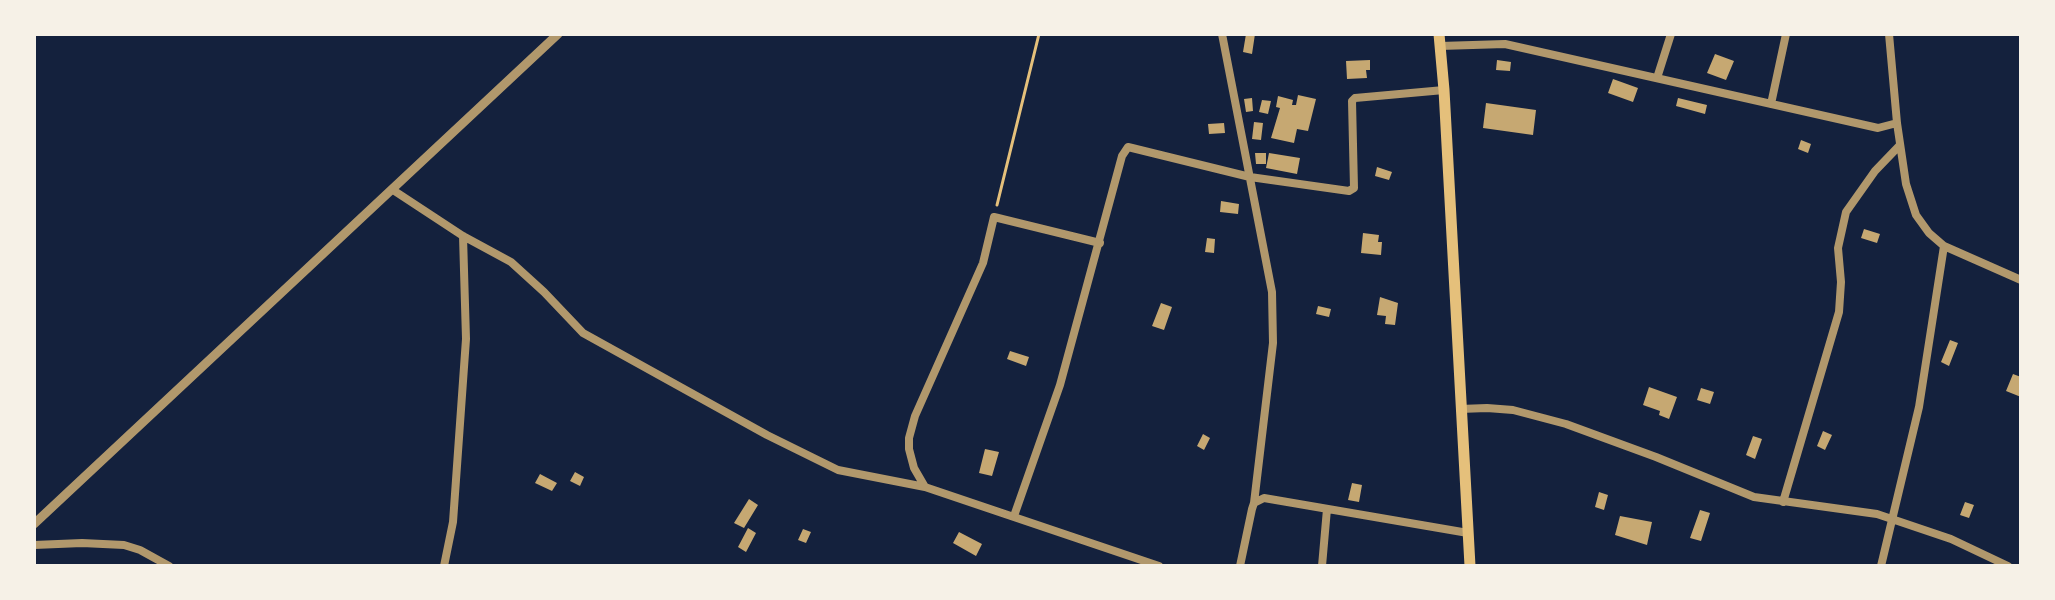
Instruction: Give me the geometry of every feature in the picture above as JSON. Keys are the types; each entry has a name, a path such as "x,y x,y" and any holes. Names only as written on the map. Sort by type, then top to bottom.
{"main road":[{"path":"1439,40 1470,566"}],"street":[{"path":"34,524 558,34"},
{"path":"1222,34 1272,292 1273,343 1254,503 1240,566"},
{"path":"1657,78 1671,34"},
{"path":"1771,104 1786,34"},
{"path":"1889,34 1900,145 1906,184 1916,215 1929,233 1944,246 2021,280"},
{"path":"1439,40 1505,44 1878,128 1897,123"},
{"path":"1014,516 1060,385 1122,156 1128,147 1250,177 1349,191 1354,188 1352,101 1355,98 1444,90"},
{"path":"1783,502 1839,312 1841,282 1838,248 1846,212 1875,171 1900,145"},
{"path":"393,190 463,236 498,254 529,277 578,330 767,435 838,470 925,487 1014,516 1127,562 1159,566"},
{"path":"925,487 911,459 909,438 915,416 983,263 994,217 1100,243"},
{"path":"444,566 453,522 466,339 463,236"},
{"path":"1881,566 1919,407 1944,246"},
{"path":"1460,409 1513,410 1566,424 1754,497 1843,507 1893,519 1978,550 2008,566"},
{"path":"1254,503 1269,498 1468,533"},
{"path":"1322,566 1327,509"},
{"path":"34,545 124,545 169,566"}],"path":[{"path":"994,217 1039,34"}],"building":[{"path":"1246,34 1255,34 1252,54 1243,52"},
{"path":"1715,54 1734,61 1726,80 1707,73"},
{"path":"1370,60 1367,78 1347,79 1346,61"},
{"path":"1497,60 1511,62 1510,71 1496,70"},
{"path":"1613,79 1638,88 1633,102 1608,93"},
{"path":"1298,95 1316,99 1308,131 1297,129 1294,143 1271,138 1280,108 1276,107 1278,96 1293,100 1292,105 1296,105"},
{"path":"1252,98 1253,111 1246,112 1244,99"},
{"path":"1678,98 1707,105 1705,114 1676,106"},
{"path":"1262,100 1271,101 1268,114 1259,112"},
{"path":"1486,103 1536,110 1533,135 1483,128"},
{"path":"1254,122 1263,123 1261,140 1252,139"},
{"path":"1224,123 1225,133 1209,134 1208,124"},
{"path":"1801,140 1811,144 1808,153 1798,149"},
{"path":"1255,153 1266,153 1266,164 1256,164"},
{"path":"1269,153 1300,158 1297,174 1266,168"},
{"path":"1377,167 1392,172 1389,180 1375,176"},
{"path":"1221,201 1239,204 1238,214 1220,212"},
{"path":"1864,229 1880,234 1877,243 1861,238"},
{"path":"1363,233 1379,235 1381,255 1361,253"},
{"path":"1207,238 1215,239 1214,253 1205,252"},
{"path":"1380,297 1398,303 1395,325 1385,324 1386,316 1377,315"},
{"path":"1161,303 1172,307 1164,330 1152,326"},
{"path":"1318,306 1331,309 1329,317 1316,314"},
{"path":"1950,340 1958,343 1949,366 1941,362"},
{"path":"1010,351 1029,357 1026,366 1007,359"},
{"path":"2013,374 2021,377 2021,397 2006,391"},
{"path":"1649,387 1677,397 1669,419 1659,415 1660,411 1643,405"},
{"path":"1701,388 1714,392 1710,404 1697,400"},
{"path":"1823,431 1832,435 1825,450 1817,446"},
{"path":"1203,434 1210,438 1204,450 1197,446"},
{"path":"1753,436 1762,439 1755,459 1746,455"},
{"path":"985,449 999,452 992,476 979,473"},
{"path":"575,472 584,477 580,486 570,481"},
{"path":"540,474 557,483 552,491 535,483"},
{"path":"1352,483 1362,485 1359,502 1348,500"},
{"path":"1599,492 1608,495 1604,510 1595,507"},
{"path":"749,499 758,505 744,528 734,523"},
{"path":"1965,502 1974,505 1969,518 1960,515"},
{"path":"1700,510 1710,513 1701,541 1690,538"},
{"path":"1620,516 1652,522 1647,545 1615,535"},
{"path":"748,528 756,533 746,552 738,547"},
{"path":"803,529 811,532 806,543 798,540"},
{"path":"959,532 982,544 976,556 953,543"}]}
